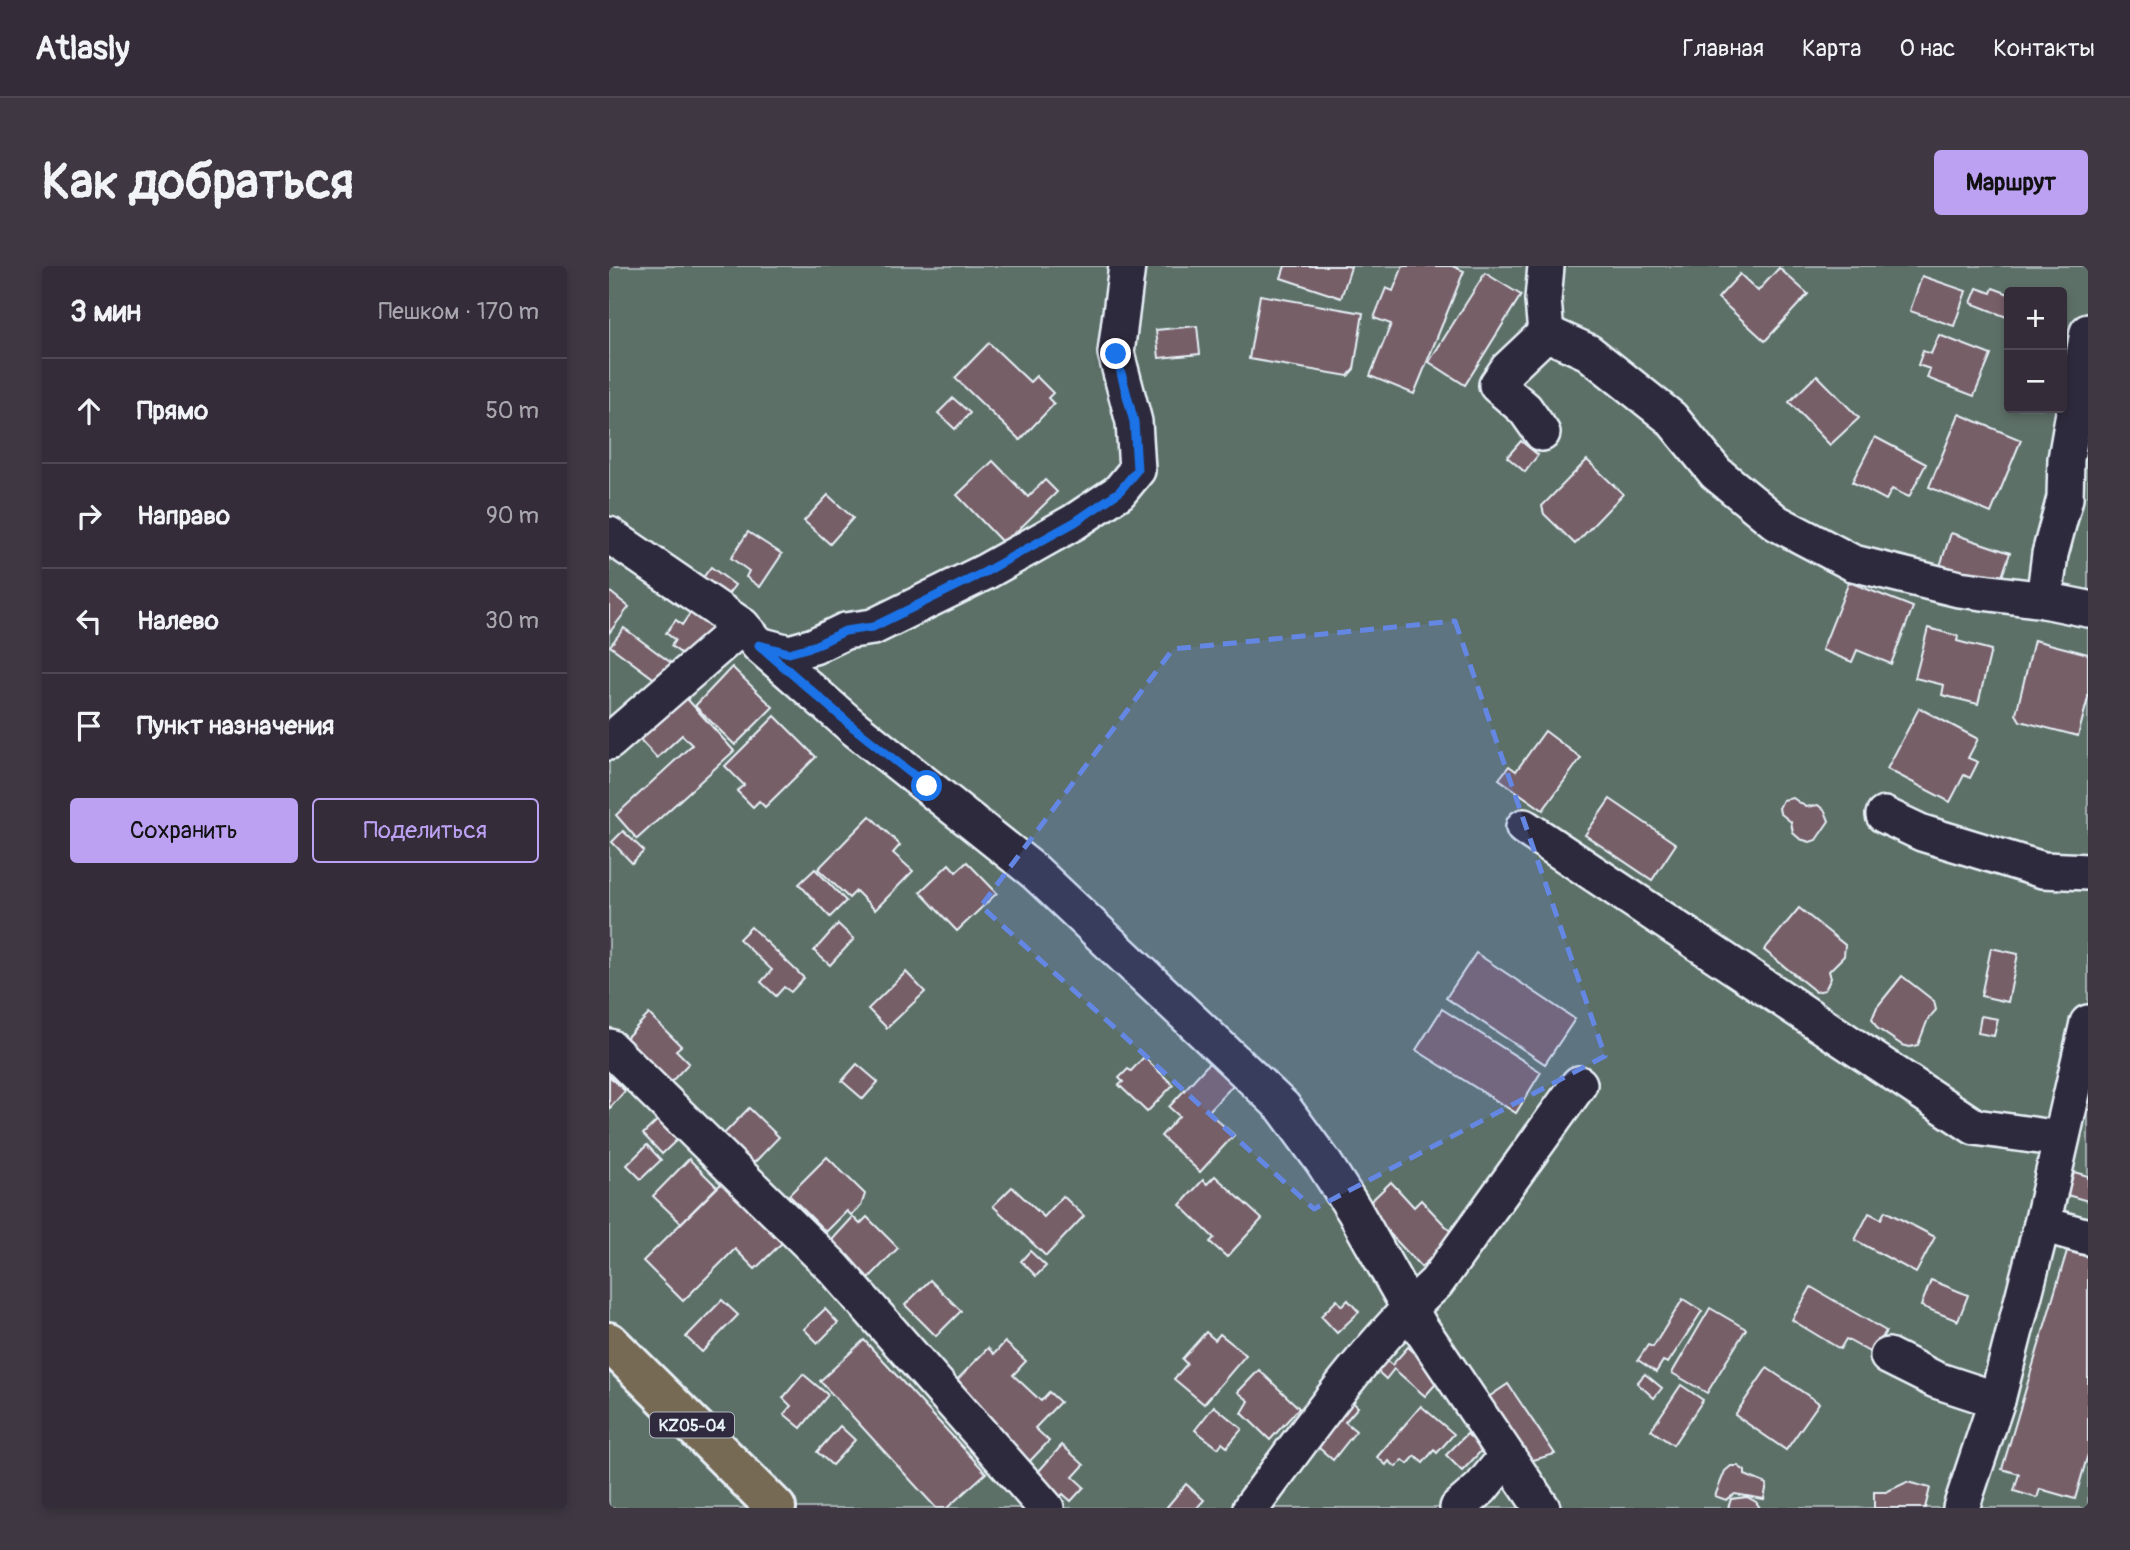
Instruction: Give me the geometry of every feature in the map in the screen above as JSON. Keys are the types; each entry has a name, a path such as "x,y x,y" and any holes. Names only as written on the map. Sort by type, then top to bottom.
{"main road":[{"name":"KZ05-04","path":"609,1342 776,1508"}],"street":[{"path":"750,636 789,653 814,646 845,631 873,627 985,572 1075,522 1119,492 1137,470 1134,422 1116,354 1127,266"},
{"path":"1546,266 1543,300 1546,333"},
{"path":"2044,600 2050,554 2065,498 2066,459 2088,332"},
{"path":"1542,433 1525,409 1497,385 1508,369 1546,333"},
{"path":"1546,333 1588,352 1671,418 1716,472 1777,523 1853,563 1959,589 2044,600 2088,609"},
{"path":"609,535 750,636 853,727 1035,872 1283,1107 1340,1187 1409,1308 1542,1508"},
{"path":"609,742 750,636"},
{"path":"1884,815 1922,833 2043,870 2088,872"},
{"path":"1524,827 1975,1126 2061,1139"},
{"path":"1961,1508 1997,1400 2042,1224 2088,1023"},
{"path":"609,1047 834,1268 1046,1508"},
{"path":"1251,1508 1365,1356 1436,1283 1579,1084"},
{"path":"2042,1224 2088,1237"},
{"path":"1888,1356 1936,1380 1997,1400"},
{"path":"1458,1508 1481,1488 1506,1457"}],"highlighted area":[{"path":"1455,621 1605,1056 1314,1209 981,906 1173,649"}],"green space":[{"path":"609,266 2088,266 2088,1508 609,1508"}],"building":[{"path":"1285,266 1351,267 1341,298 1281,278"},
{"path":"1403,266 1452,266 1464,271 1414,394 1370,376 1391,324 1374,318 1386,288 1393,291"},
{"path":"1779,268 1808,294 1765,341 1718,298 1740,274 1758,291"},
{"path":"1485,273 1521,295 1465,385 1429,362"},
{"path":"1922,276 1966,291 1954,326 1910,311"},
{"path":"1977,288 1991,293 1993,288 2004,292 2004,316 1971,303"},
{"path":"1260,295 1363,313 1354,369 1348,376 1249,359"},
{"path":"1197,326 1200,354 1159,358 1156,330"},
{"path":"1939,335 1991,355 1974,396 1927,378 1930,369 1918,365 1923,351 1931,354"},
{"path":"989,343 1030,382 1036,376 1053,393 1048,398 1054,404 1020,440 955,378"},
{"path":"1817,375 1859,418 1830,445 1789,402"},
{"path":"953,398 970,413 955,429 938,413"},
{"path":"1959,414 2021,440 1991,513 1929,487"},
{"path":"1875,437 1926,464 1909,497 1892,489 1886,500 1852,482"},
{"path":"1521,441 1538,455 1525,472 1507,457"},
{"path":"1587,460 1623,494 1575,544 1544,514 1542,506"},
{"path":"993,461 1028,497 1045,480 1057,492 1004,544 957,495"},
{"path":"828,495 853,518 830,544 804,521"},
{"path":"748,532 782,554 760,587 746,577 749,571 731,558"},
{"path":"1951,533 2010,553 1997,591 1938,572"},
{"path":"711,567 735,585 722,602 699,583"},
{"path":"1849,582 1913,607 1891,664 1857,650 1852,662 1822,650"},
{"path":"609,591 629,607 609,633"},
{"path":"700,599 722,615 690,660 671,646 675,640 666,633 676,620 682,625"},
{"path":"624,628 674,665 660,683 610,646"},
{"path":"1928,628 1958,636 1957,641 1991,650 1978,704 1942,695 1944,685 1915,678"},
{"path":"2034,640 2088,654 2088,698 2078,736 2020,721 2016,714"},
{"path":"732,667 773,707 735,745 695,706"},
{"path":"680,691 734,751 637,839 616,815 692,745 682,735 657,758 634,733"},
{"path":"1919,708 1978,739 1968,758 1978,762 1970,778 1964,775 1950,802 1887,769"},
{"path":"775,716 816,757 765,807 759,801 753,807 737,791 744,785 725,766"},
{"path":"1545,731 1581,758 1543,810 1499,779 1509,766 1516,771"},
{"path":"1793,798 1806,807 1818,805 1825,811 1829,821 1816,840 1810,842 1800,839 1793,833 1791,822 1780,813 1783,800"},
{"path":"1610,799 1676,844 1652,880 1585,835"},
{"path":"870,816 900,845 893,853 913,871 875,910 856,891 849,898 818,869"},
{"path":"623,831 644,851 632,863 612,842"},
{"path":"967,862 997,893 957,931 920,892 949,864 956,872"},
{"path":"815,869 846,901 830,917 799,884"},
{"path":"1799,908 1845,945 1844,956 1829,971 1831,978 1825,990 1816,992 1764,950"},
{"path":"838,924 854,939 830,965 814,951"},
{"path":"751,927 804,978 791,992 784,987 776,996 761,982 772,970 739,939"},
{"path":"1991,948 2018,954 2008,1002 1981,996"},
{"path":"1476,953 1575,1019 1545,1064 1446,998"},
{"path":"906,972 925,992 887,1028 868,1009"},
{"path":"1902,976 1934,1001 1936,1010 1928,1019 1918,1045 1910,1047 1902,1045 1877,1028 1872,1019 1877,1007"},
{"path":"1442,1009 1541,1072 1516,1113 1416,1050"},
{"path":"649,1014 681,1046 676,1050 689,1063 670,1083 621,1043"},
{"path":"1981,1016 1998,1019 1994,1036 1978,1033"},
{"path":"1144,1057 1173,1085 1147,1112 1119,1085 1123,1082 1119,1078 1128,1069 1131,1071"},
{"path":"1211,1061 1235,1083 1208,1112 1234,1135 1200,1172 1161,1136 1179,1116 1169,1107"},
{"path":"857,1064 878,1082 863,1099 842,1081"},
{"path":"609,1076 625,1091 609,1109"},
{"path":"749,1108 779,1137 752,1165 721,1137"},
{"path":"664,1114 683,1134 662,1154 643,1134"},
{"path":"647,1145 661,1160 641,1179 627,1165"},
{"path":"827,1157 865,1194 861,1206 851,1215 847,1211 826,1232 789,1195"},
{"path":"689,1159 717,1187 681,1223 653,1196"},
{"path":"2074,1172 2088,1176 2088,1201 2067,1195"},
{"path":"1215,1176 1262,1219 1227,1257 1210,1242 1214,1238 1180,1205 1203,1180 1207,1184"},
{"path":"727,1178 787,1238 755,1269 735,1249 683,1301 643,1261"},
{"path":"1391,1182 1414,1207 1421,1200 1455,1236 1421,1267 1365,1207"},
{"path":"1012,1187 1044,1217 1063,1196 1084,1216 1046,1256 993,1206"},
{"path":"1885,1211 1935,1237 1916,1273 1855,1240 1869,1213 1881,1219"},
{"path":"853,1217 860,1224 867,1217 898,1248 869,1278 831,1241"},
{"path":"1030,1251 1046,1266 1036,1276 1021,1261"},
{"path":"2067,1251 2088,1257 2088,1454 2075,1499 2040,1489 2037,1498 2014,1491 2019,1474 2002,1469"},
{"path":"930,1280 961,1311 936,1336 905,1305"},
{"path":"1931,1280 1968,1295 1958,1321 1921,1306"},
{"path":"1811,1287 1886,1331 1873,1354 1846,1339 1840,1349 1792,1320"},
{"path":"1683,1299 1702,1311 1668,1363 1663,1361 1656,1372 1638,1360 1648,1345 1653,1347"},
{"path":"722,1300 738,1315 702,1352 686,1337"},
{"path":"1337,1300 1342,1306 1348,1300 1359,1312 1337,1333 1321,1316"},
{"path":"1710,1308 1746,1329 1707,1393 1672,1373"},
{"path":"825,1309 838,1323 818,1343 804,1329"},
{"path":"1206,1332 1215,1340 1220,1334 1246,1355 1204,1404 1174,1379 1187,1364 1182,1359"},
{"path":"864,1340 986,1473 947,1508 936,1508 820,1381"},
{"path":"1005,1342 1026,1361 1013,1375 1041,1401 1049,1392 1060,1402 1035,1428 1049,1441 1027,1464 952,1385 988,1348 994,1354"},
{"path":"1408,1347 1442,1377 1425,1396 1394,1369 1386,1379 1375,1369 1384,1359 1392,1365"},
{"path":"1767,1368 1819,1403 1786,1450 1735,1415"},
{"path":"1259,1370 1299,1408 1270,1440 1242,1413 1249,1401 1238,1392"},
{"path":"803,1374 828,1395 801,1428 784,1414 791,1406 783,1398"},
{"path":"1645,1374 1662,1388 1654,1398 1637,1383"},
{"path":"1508,1384 1555,1454 1522,1463 1481,1402"},
{"path":"1681,1385 1703,1400 1673,1445 1651,1430"},
{"path":"1348,1398 1358,1407 1345,1422 1356,1431 1333,1460 1312,1442"},
{"path":"1214,1406 1242,1429 1227,1447 1222,1443 1218,1448 1195,1430"},
{"path":"1421,1406 1454,1434 1437,1453 1434,1450 1423,1463 1415,1456 1408,1464 1403,1460 1396,1467 1389,1461 1386,1465 1377,1457"},
{"path":"840,1426 855,1440 832,1465 817,1452"},
{"path":"1467,1434 1483,1449 1462,1471 1446,1455"},
{"path":"1062,1445 1084,1465 1073,1477 1084,1487 1071,1501 1063,1494 1055,1503 1030,1481"},
{"path":"1731,1466 1738,1466 1745,1471 1745,1475 1767,1484 1764,1499 1735,1494 1726,1500 1715,1496 1725,1471"},
{"path":"1907,1482 1930,1488 1925,1508 1874,1508 1874,1492 1886,1492"},
{"path":"1186,1484 1204,1500 1197,1508 1166,1508"},
{"path":"1747,1497 1760,1508 1728,1508 1731,1499"}],"route":[{"path":"927,786 853,727 759,645 789,653 814,646 845,631 873,627 985,572 1075,522 1119,492 1137,470 1134,422 1116,354"}]}
